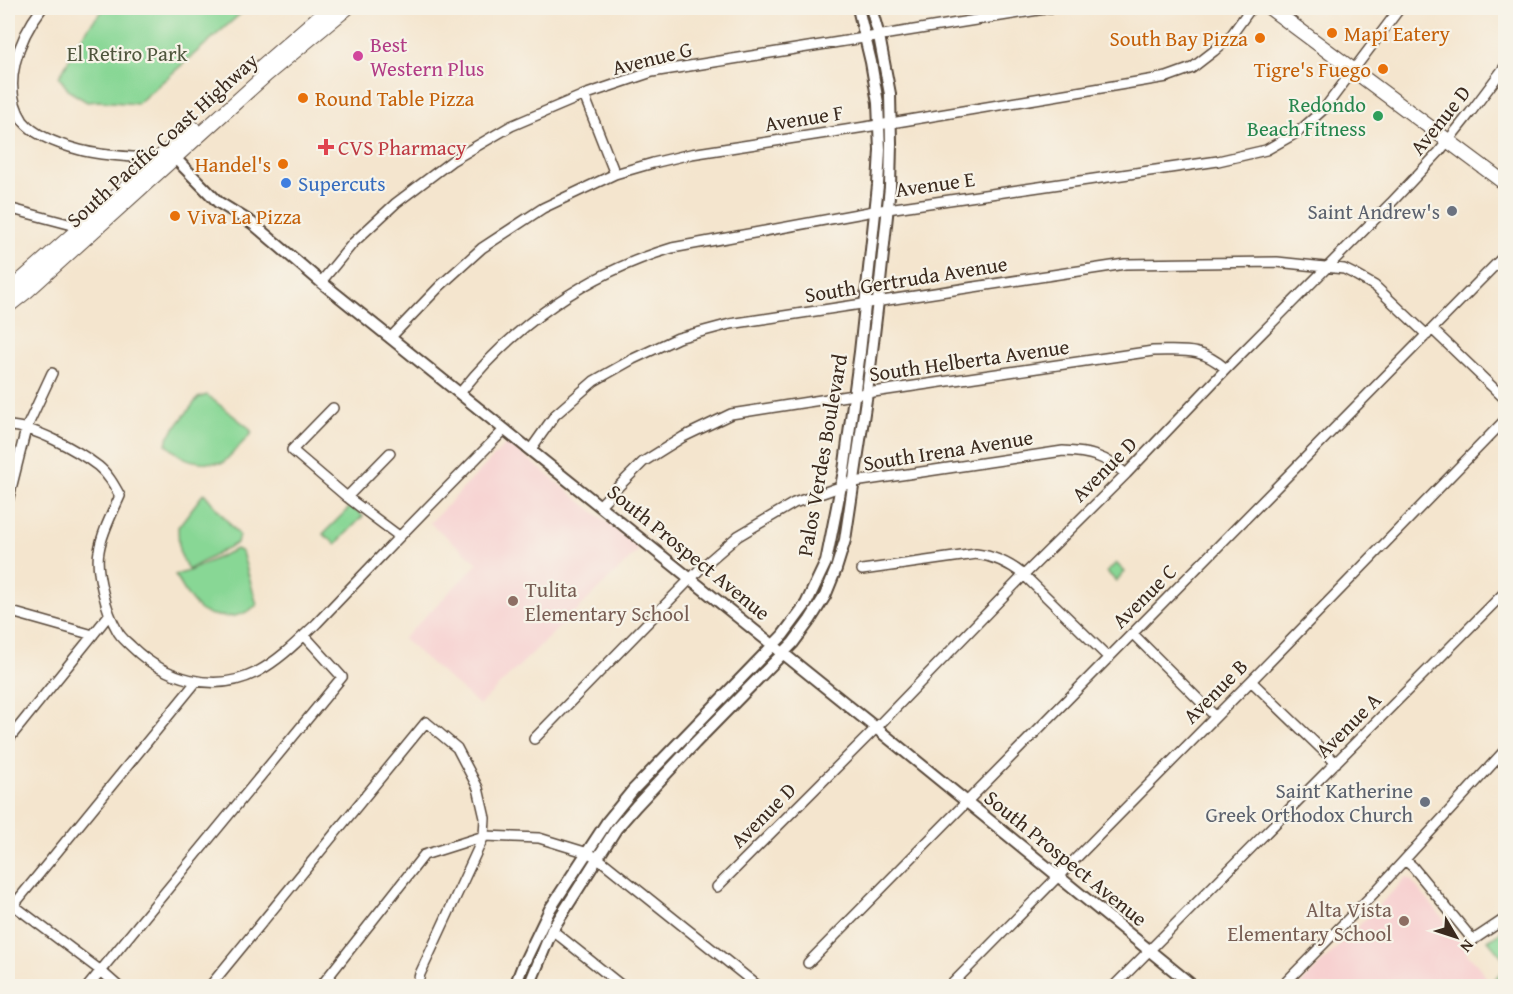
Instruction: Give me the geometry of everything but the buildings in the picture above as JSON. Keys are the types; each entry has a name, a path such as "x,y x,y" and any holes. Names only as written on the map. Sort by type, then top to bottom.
{"highway":[{"name":"South Pacific Coast Highway","path":"8,306 27,291 158,159 329,8"},
{"name":"South Pacific Coast Highway","path":"8,292 175,158 267,74 347,8"},
{"path":"1270,8 1506,184"},
{"path":"267,74 267,68 300,38 309,24"}],"main road":[{"name":"Palos Verdes Boulevard","path":"515,987 550,909 636,806 793,643 825,596 836,569 845,540 855,482 879,301 890,187 886,124 858,8"},
{"name":"Palos Verdes Boulevard","path":"529,987 552,930 593,856 607,822 633,790 773,646 806,604 826,562 841,487 860,352 874,211 890,94 871,8"},
{"path":"158,159 175,158"},
{"name":"South Prospect Avenue","path":"175,158 218,202 252,223 321,282 504,430 531,449 1193,987"},
{"path":"522,969 534,973"}],"street":[{"path":"42,8 18,47 10,79 12,102 24,121 38,133 79,150 105,155 158,159"},
{"name":"Avenue G","path":"321,282 353,243 396,202 453,160 511,126 584,95 652,72 1052,8"},
{"name":"Avenue F","path":"391,337 440,286 482,248 543,208 615,174 691,154 1167,77 1192,68 1214,51 1230,37 1251,8"},
{"name":"Avenue E","path":"460,393 528,323 569,294 629,263 672,248 874,211 1218,161 1266,150 1298,132 1324,109 1400,8"},
{"name":"Avenue D","path":"717,887 1126,474 1430,162 1506,65"},
{"path":"584,95 615,174"},
{"path":"8,208 85,231"},
{"name":"Avenue C","path":"808,963 1506,254"},
{"name":"South Gertruda Avenue","path":"531,449 555,415 594,381 633,359 678,338 729,324 1125,264 1277,262 1344,268 1375,286 1506,400"},
{"name":"South Helberta Avenue","path":"600,505 643,462 683,437 731,414 1153,351 1201,353 1226,369"},
{"path":"8,501 26,429 52,373"},
{"path":"333,408 292,450 347,497 399,536"},
{"name":"Avenue B","path":"950,987 1506,419"},
{"path":"8,426 26,429 67,446 99,466 109,477 120,496 98,553 100,581 109,615 119,634 142,657 172,674 196,682 229,681 256,673 281,658 504,430"},
{"name":"South Irena Avenue","path":"534,739 701,568 738,536 794,503 855,482 1063,451 1081,451 1099,456 1126,474"},
{"path":"347,497 390,453"},
{"path":"862,570 976,554 989,556 1013,566 1024,575 1109,658"},
{"name":"Avenue A","path":"1114,987 1506,591"},
{"path":"8,611 93,635"},
{"path":"8,740 109,615"},
{"path":"1133,634 1215,716"},
{"path":"88,987 342,677 304,635"},
{"path":"1251,681 1336,763"},
{"path":"118,987 101,971 9,906 196,682"},
{"path":"210,987 426,722 457,748 478,788 485,818 484,836 420,974 417,987"},
{"path":"1282,987 1405,860 1506,749"},
{"path":"321,987 424,855 484,836 539,838 593,856 758,987"},
{"path":"1405,860 1473,940 1506,918"},
{"path":"552,930 622,987"}],"shaded area":[{"name":"Tulita Elementary School","path":"508,443 640,549 479,705 403,639 478,563 430,523"},
{"name":"Alta Vista Elementary School","path":"1406,878 1410,879 1467,947 1467,954 1490,983 1487,986 1299,986"}],"green space":[{"name":"El Retiro Park","path":"106,8 247,8 137,104 87,102 69,91 59,77 86,31"},
{"path":"207,395 249,428 252,433 223,463 186,459 166,444 168,437 198,398"},
{"path":"204,493 239,535 237,543 188,570 179,551 178,527"},
{"path":"351,506 363,516 336,544 323,534"},
{"path":"236,549 242,552 257,605 247,612 231,616 203,612 192,602 175,575 189,571"},
{"path":"1116,563 1125,572 1116,581 1107,572"},
{"path":"1505,929 1505,960 1488,940"},
{"path":"1505,969 1505,986 1487,986"}],"place":[{"name":"Mapi Eatery","path":"1332,33"},
{"name":"South Bay Pizza","path":"1260,38"},
{"name":"Best Western Plus","path":"358,56"},
{"name":"Tigre's Fuego","path":"1383,69"},
{"name":"Round Table Pizza","path":"303,98"},
{"name":"Redondo Beach Fitness","path":"1378,116"},
{"name":"CVS Pharmacy","path":"326,147"},
{"name":"Handel's","path":"283,164"},
{"name":"Supercuts","path":"286,183"},
{"name":"Saint Andrew's","path":"1452,211"},
{"name":"Viva La Pizza","path":"175,216"},
{"name":"Tulita Elementary School","path":"513,601"},
{"name":"Saint Katherine Greek Orthodox Church","path":"1425,802"},
{"name":"Alta Vista Elementary School","path":"1404,921"}]}
